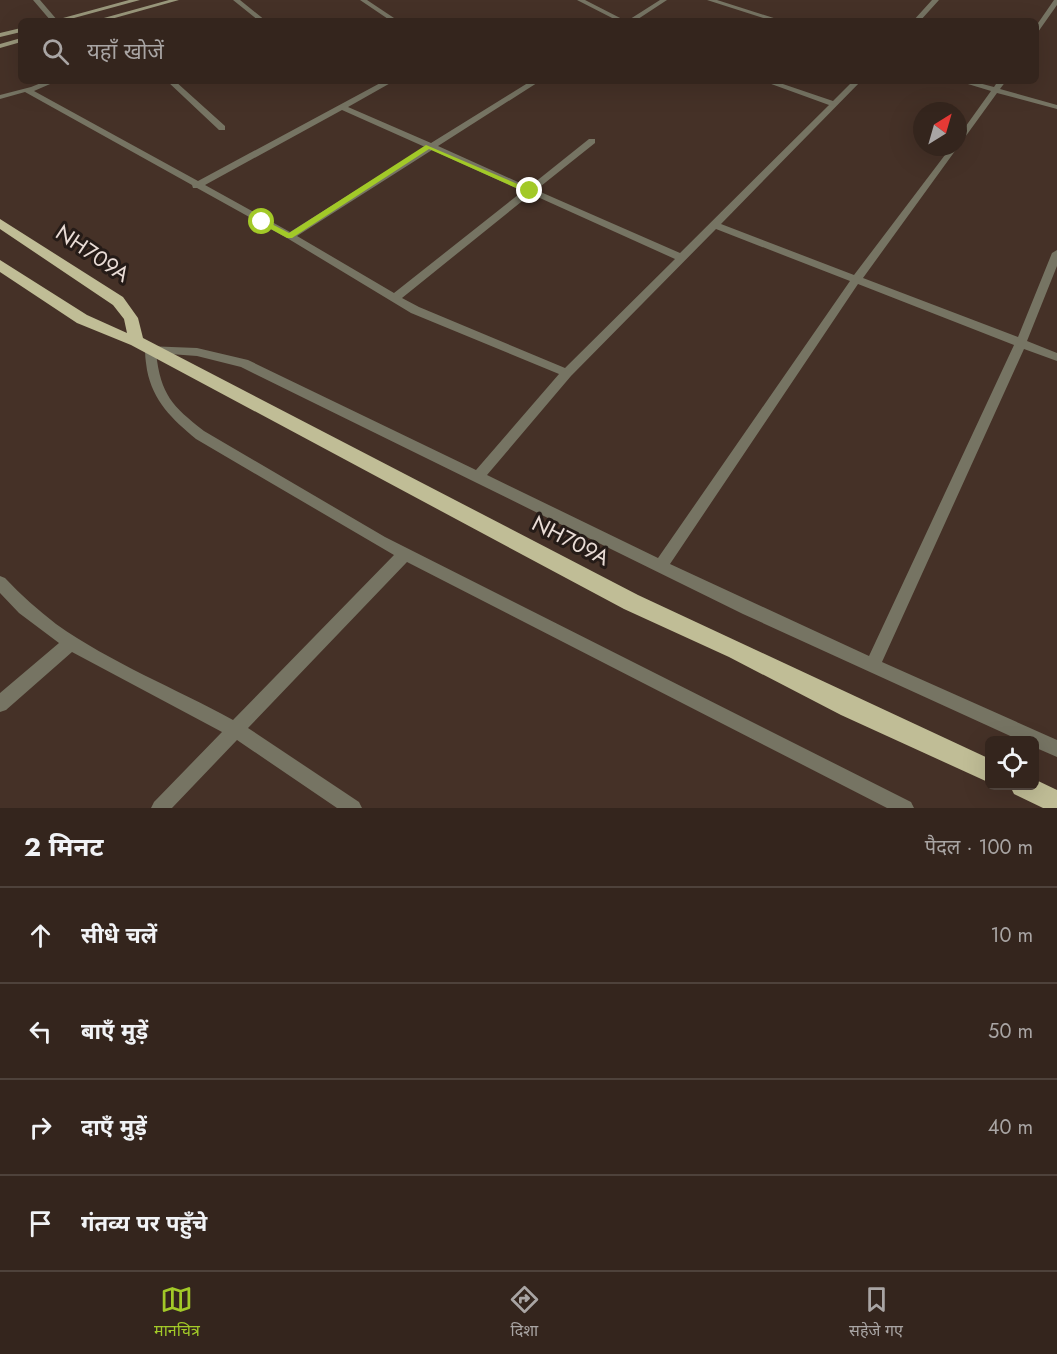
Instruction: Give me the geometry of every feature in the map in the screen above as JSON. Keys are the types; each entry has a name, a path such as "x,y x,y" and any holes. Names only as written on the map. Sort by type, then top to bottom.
{"highway":[{"name":"NH709A","path":"0,223 118,301 131,318 143,345"},
{"name":"NH709A","path":"0,265 90,325 143,345 631,602 736,650 849,707 985,769"},
{"path":"1031,790 1057,802"}],"main road":[{"path":"67,18 137,0"},
{"path":"107,18 176,0"},
{"path":"0,35 18,31"},
{"path":"0,46 18,41"}],"street":[{"path":"36,0 52,18"},
{"path":"236,0 259,18"},
{"path":"363,0 391,18"},
{"path":"580,0 617,18"},
{"path":"635,18 664,0"},
{"path":"710,0 770,18"},
{"path":"919,18 936,0"},
{"path":"1039,27 1057,0"},
{"path":"0,97 43,84"},
{"path":"174,84 222,128"},
{"path":"196,186 384,84"},
{"path":"290,236 531,84"},
{"path":"776,84 834,104"},
{"path":"477,478 567,373 854,84"},
{"path":"973,84 1057,107"},
{"path":"967,130 1000,84"},
{"path":"29,88 29,92 290,236 416,310 567,373"},
{"path":"342,107 682,258"},
{"path":"395,298 592,141"},
{"path":"660,567 856,280 948,156"},
{"path":"715,225 1057,357"},
{"path":"872,666 1021,343 1057,253"},
{"path":"904,808 405,554 345,522 200,435 179,419 161,399 143,345 219,355 243,363 660,567 1057,749"},
{"path":"160,808 405,554"},
{"path":"0,583 38,619 71,643 235,730 353,808"},
{"path":"0,704 71,643"}],"route":[{"path":"262,222 290,236 429,147 530,191"}]}
